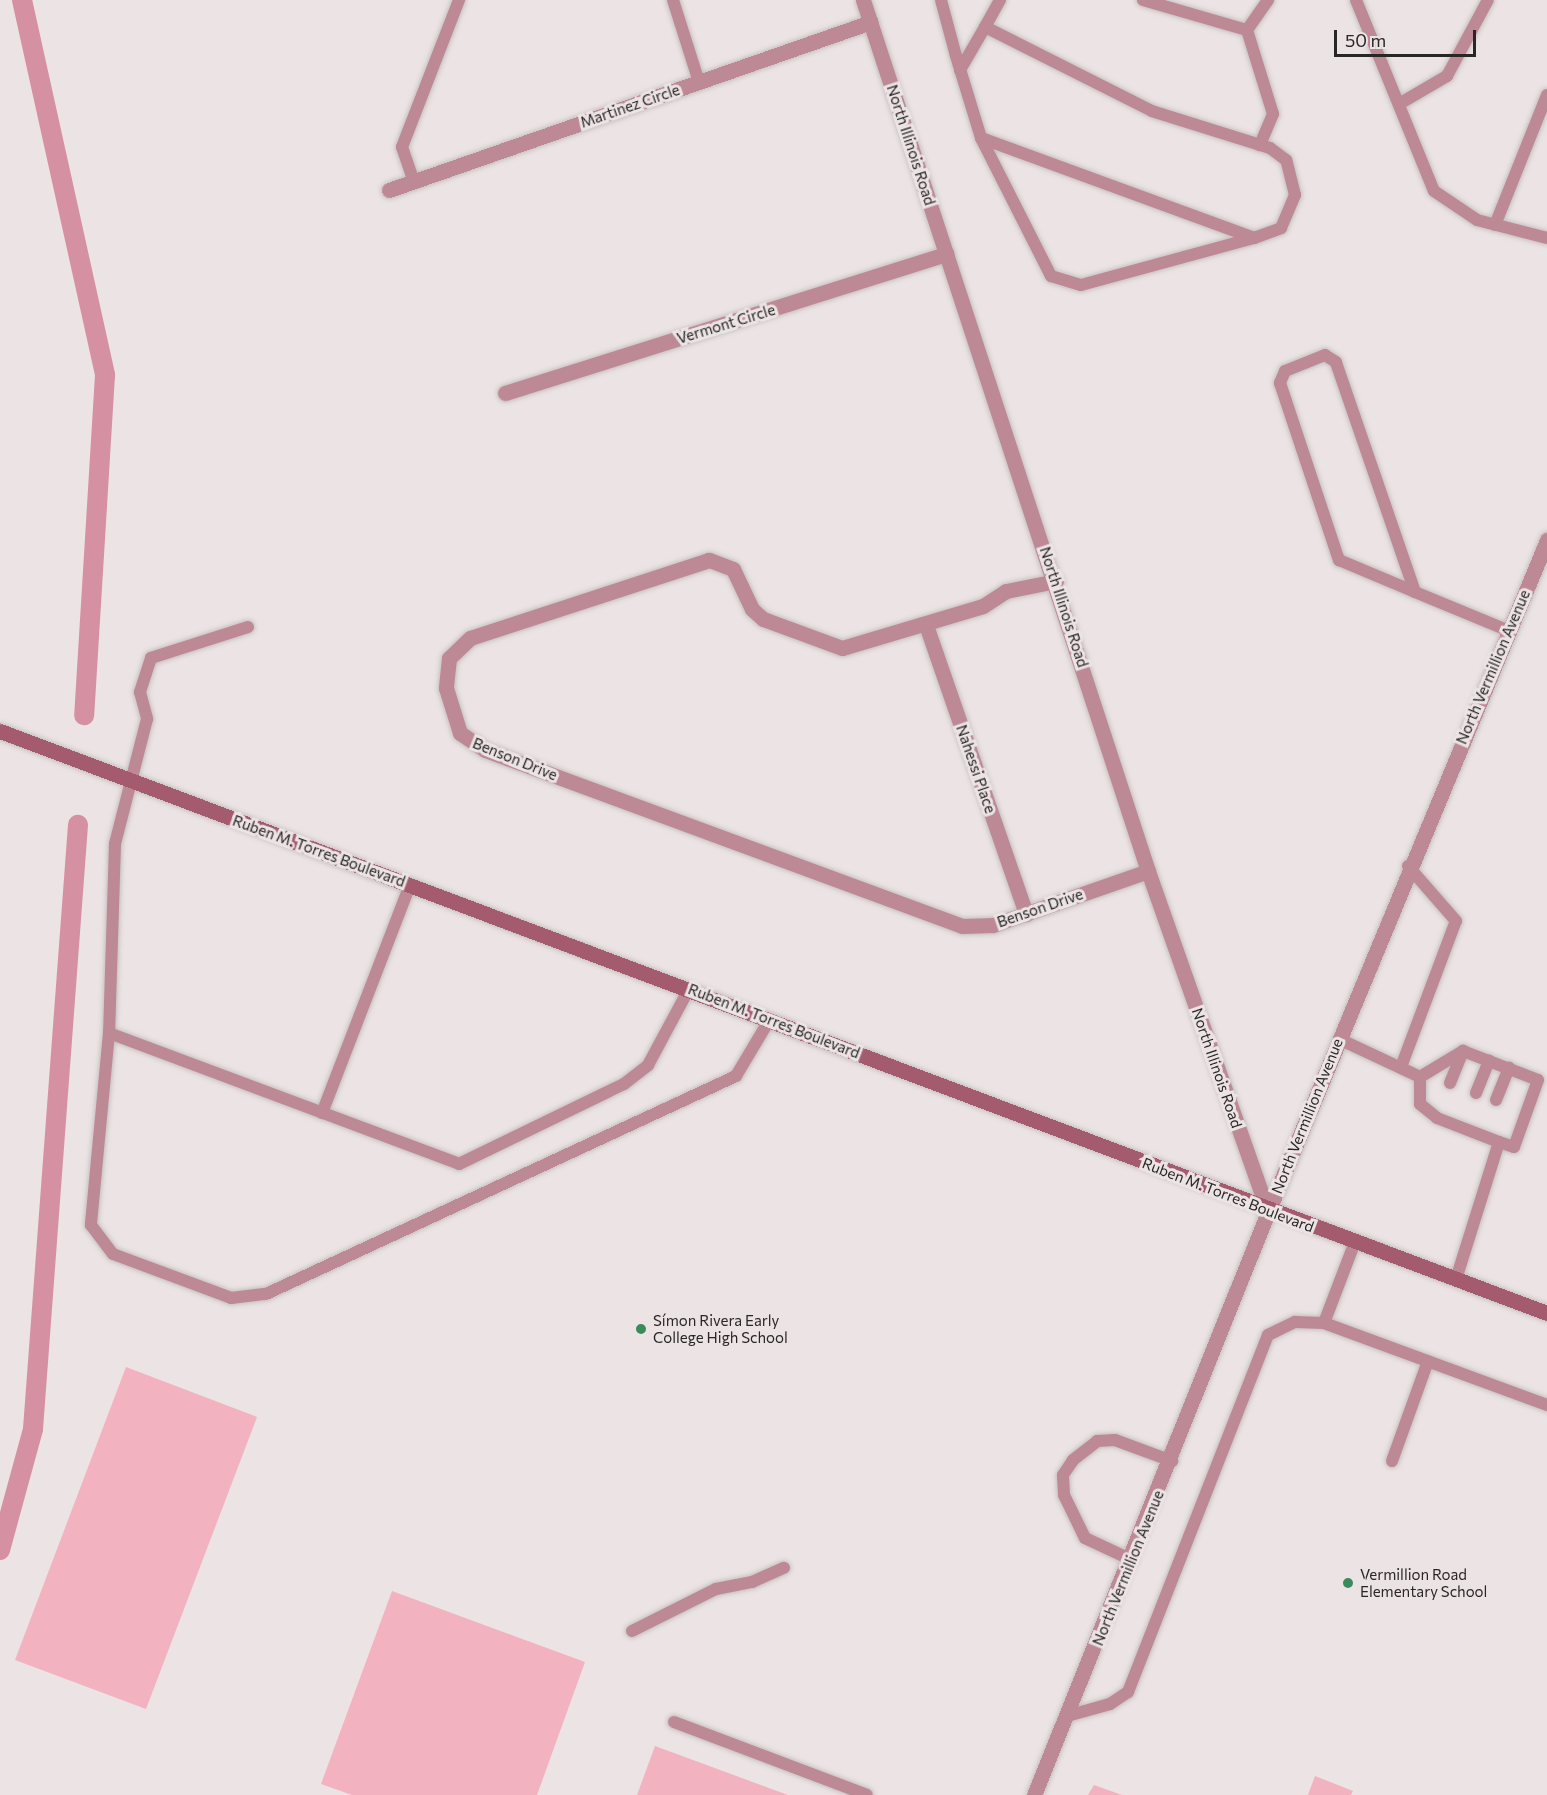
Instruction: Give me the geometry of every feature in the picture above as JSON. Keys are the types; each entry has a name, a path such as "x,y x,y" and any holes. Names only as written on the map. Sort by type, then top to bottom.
{"main road":[{"name":"Ruben M. Torres Boulevard","path":"0,731 770,1019 1268,1212 1547,1313"}],"street":[{"name":"North Illinois Road","path":"863,0 1056,581 1148,871 1268,1212"},
{"name":"Martinez Circle","path":"389,190 871,22"},
{"name":"Vermont Circle","path":"506,393 947,254"},
{"name":"North Vermillion Avenue","path":"1034,1795 1172,1461 1268,1212 1408,866 1547,540"},
{"name":"Benson Drive","path":"1056,581 1006,591 983,606 859,647 813,642 763,619 752,609 733,569 709,560 470,638 449,658 446,688 460,733 485,750 962,926 993,925 1148,871"},
{"name":"Nahessi Place","path":"926,625 1026,914"}],"lane":[{"path":"414,182 402,147 459,0"},
{"path":"673,0 699,82"},
{"path":"941,0 981,138 1051,276 1081,285 1254,238 1281,228 1295,195 1286,160 1260,144 1152,111 985,27"},
{"path":"960,70 1000,0"},
{"path":"1143,0 1247,30"},
{"path":"1247,30 1268,0"},
{"path":"1356,0 1434,191 1477,220 1547,238"},
{"path":"1399,104 1447,76 1488,0"},
{"path":"1247,30 1273,114 1260,144"},
{"path":"1495,225 1547,95"},
{"path":"981,138 1254,238"},
{"path":"1415,592 1336,362 1325,355 1284,371 1280,383 1331,549 1338,560 1415,592 1509,631"},
{"path":"248,627 151,658 140,692 147,718 128,780 115,844 109,1033 91,1226 112,1254 231,1298 266,1294 736,1076 770,1019"},
{"path":"1401,1067 1456,921 1408,866"},
{"path":"322,1113 410,885"},
{"path":"109,1033 459,1164 624,1084 651,1059 689,989"},
{"path":"1339,1040 1420,1077"},
{"path":"1420,1077 1463,1051"},
{"path":"1420,1077 1420,1104 1484,1130 1499,1142 1514,1147 1538,1080 1463,1051"},
{"path":"1450,1083 1463,1051"},
{"path":"1476,1093 1489,1061"},
{"path":"1496,1100 1509,1068"},
{"path":"1456,1279 1499,1142"},
{"path":"1324,1323 1355,1242"},
{"path":"1067,1716 1110,1704 1128,1692 1268,1335 1294,1322 1324,1323 1547,1405"},
{"path":"1392,1461 1428,1361"},
{"path":"1132,1560 1086,1538 1064,1495 1063,1475 1073,1460 1097,1442 1115,1440 1172,1461"},
{"path":"632,1631 716,1589 752,1582 784,1568"},
{"path":"674,1722 867,1795"}],"shaded area":[{"path":"126,1367 257,1417 146,1709 15,1660"},
{"path":"392,1591 585,1662 537,1795 352,1795 321,1784"},
{"path":"655,1746 788,1795 637,1795"},
{"path":"1315,1776 1353,1791 1351,1795 1308,1795"},
{"path":"1094,1785 1122,1795 1088,1795"}],"waterway":[{"path":"22,0 105,375 84,715"},
{"path":"0,1550 33,1429 78,825"}],"place":[{"name":"Símon Rivera Early College High School","path":"641,1329"},
{"name":"Vermillion Road Elementary School","path":"1348,1583"}]}
